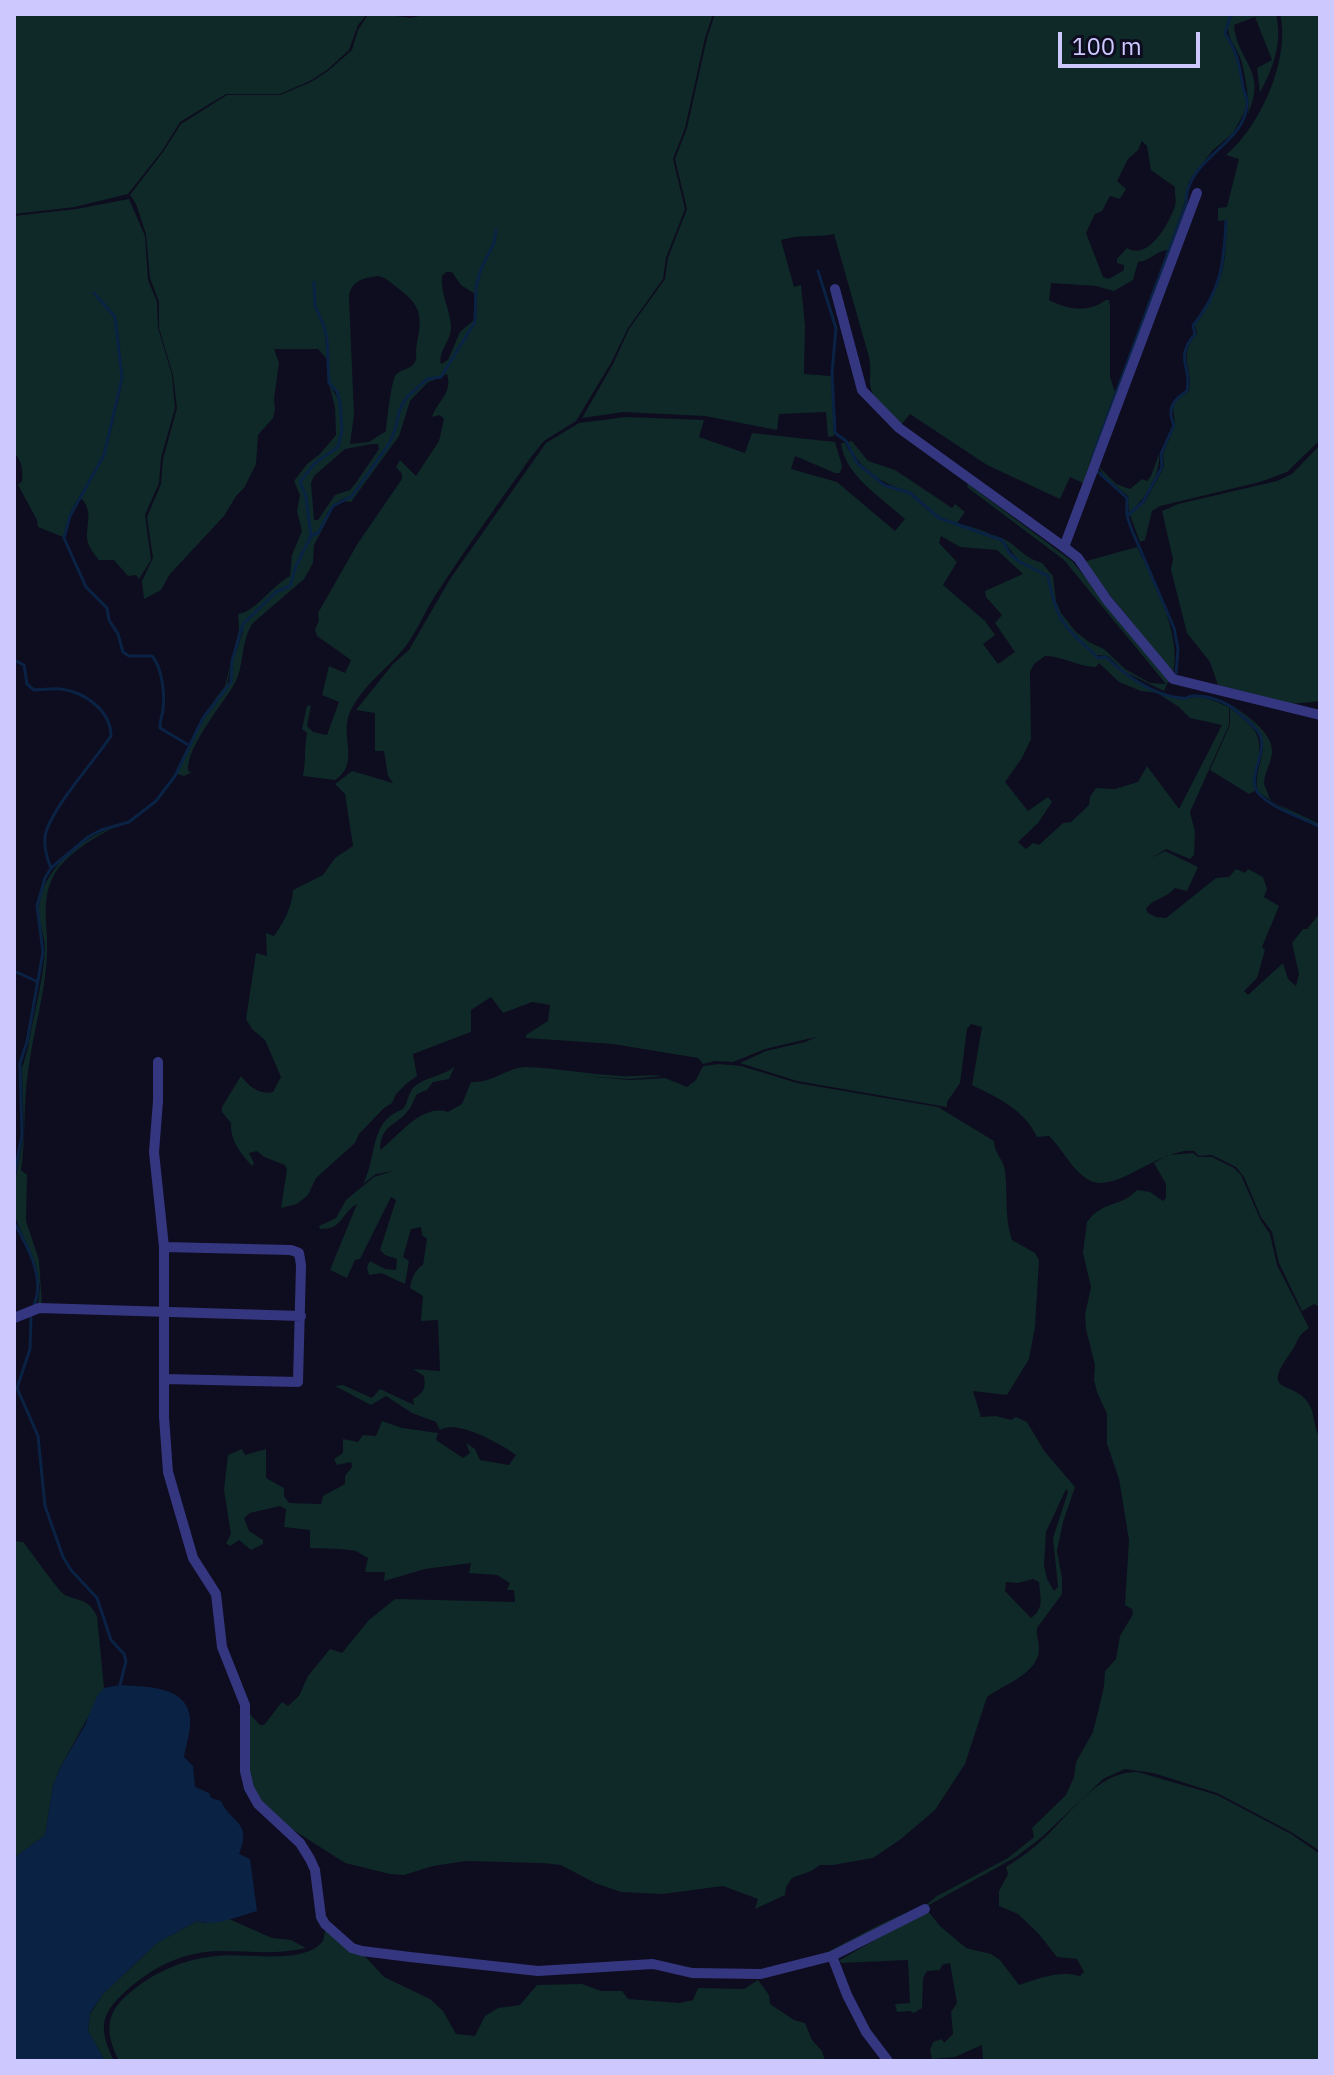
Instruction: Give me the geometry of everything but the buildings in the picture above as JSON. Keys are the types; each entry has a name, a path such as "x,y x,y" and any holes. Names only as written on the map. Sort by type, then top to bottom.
{"street":[{"path":"1064,547 1197,193"},
{"path":"835,289 862,390 899,428 1078,558 1107,600 1173,679 1320,715"},
{"path":"158,1062 154,1152 164,1247 164,1417 168,1472 193,1558 216,1594 222,1647 245,1705 246,1780 258,1804 300,1843 310,1859 315,1870 321,1917 344,1942 362,1951 538,1971 653,1964 692,1973 761,1974 832,1956 925,1909"},
{"path":"164,1247 291,1250 299,1253 301,1316 298,1382 165,1379"},
{"path":"14,1318 39,1308 301,1316"},
{"path":"832,1956 866,2032 888,2061"}],"green space":[{"path":"14,14 367,14 358,25 349,50 310,81 280,94 226,94 180,122 128,194 75,207 14,214"},
{"path":"713,14 685,128 673,159 685,209 666,258 663,279 628,328 576,421 544,441 531,457 433,599 409,642 355,703 347,721 347,766 335,780 303,776 307,733 302,729 307,706 311,705 307,726 313,732 327,735 339,702 322,695 329,666 345,673 351,660 317,636 318,613 358,543 402,479 396,467 400,460 416,476 439,441 444,419 440,415 432,417 448,387 447,374 427,383 410,401 399,436 351,502 341,501 352,497 370,470 352,495 340,500 326,514 329,517 314,545 313,563 304,579 253,623 235,683 193,750 188,771 192,772 184,776 177,774 204,718 231,682 243,623 233,654 239,630 238,614 251,608 290,576 292,555 302,531 297,511 300,495 294,481 336,435 335,407 329,384 340,402 338,392 330,383 325,326 315,306 314,284 314,307 324,326 327,359 318,349 274,349 279,363 275,410 273,418 258,435 256,464 244,488 224,516 170,574 161,590 144,599 142,581 153,558 147,517 161,484 163,459 177,408 173,375 159,328 159,302 150,278 146,234 130,195 181,124 227,95 280,95 311,82 352,50 358,30 367,16","holes":["481,269 476,322 467,335 475,319 460,332 448,360 441,364 441,355 451,328 442,276 452,272 461,285 475,294","378,276 389,281 413,302 420,323 416,359 413,365 395,376 386,431 369,442 350,444 354,415 349,297 355,283","373,444 378,444 379,449 350,490 335,495 318,520 314,520 311,483 314,476 345,449"]},
{"path":"715,14 1230,14 1225,35 1240,65 1245,111 1233,133 1212,151 1189,181 1168,250 1138,262 1133,280 1114,291 1096,286 1051,283 1049,300 1056,303 1085,308 1109,300 1110,306 1110,377 1115,392 1083,483 1070,477 1060,499 987,465 910,414 901,425 886,411 871,389 869,357 834,234 781,240 794,287 801,285 805,325 804,374 831,376 834,436 828,437 826,412 779,414 777,430 705,416 623,412 582,418 629,329 665,279 668,258 687,209 675,159 687,128","holes":["1142,141 1147,146 1151,170 1175,187 1175,206 1157,239 1143,249 1135,251 1127,248 1117,259 1117,263 1124,265 1124,270 1109,279 1103,277 1086,233 1095,214 1102,211 1110,196 1120,199 1126,189 1117,181 1128,159"]},
{"path":"1231,14 1276,14 1278,25 1276,55 1260,93 1257,68 1272,60 1255,17 1234,25 1255,87 1248,114 1242,63 1229,34"},
{"path":"1280,14 1320,14 1320,440 1287,472 1260,482 1160,506 1152,511 1145,540 1140,542 1130,515 1145,502 1164,467 1163,454 1175,425 1173,407 1177,399 1189,391 1188,350 1197,333 1195,325 1217,288 1224,263 1226,220 1218,221 1218,208 1227,207 1239,159 1226,155 1250,127 1270,90 1281,51"},
{"path":"129,199 145,236 148,280 157,302 158,328 172,375 175,408 161,458 159,483 145,515 151,560 139,579 136,575 128,576 114,560 99,560 93,552 87,537 87,509 81,498 105,455 120,394 123,377 117,322 121,378 117,401 102,457 70,513 63,537 38,527 18,485 22,481 22,470 14,453 14,216"},
{"path":"626,417 704,420 699,437 745,453 752,433 835,442 842,466 840,473 795,456 791,469 837,482 895,531 905,519 857,476 849,466 841,443 845,443 856,461 872,476 901,491 911,492 891,485 865,468 847,442 852,441 868,461 895,470 952,508 955,504 965,512 957,523 940,517 915,498 935,515 946,520 978,529 1005,540 1042,563 1053,576 1061,613 1076,632 1104,649 1125,669 1150,683 1166,684 1064,560 967,487 968,484 1072,561 1169,680 1164,691 1125,672 1108,656 1096,655 1062,623 1097,658 1106,657 1121,671 1158,692 1182,699 1198,697 1229,707 1229,725 1190,812 1195,832 1194,855 1190,859 1166,849 1152,858 1165,851 1198,867 1187,891 1175,888 1146,908 1156,917 1166,918 1216,878 1229,877 1236,869 1245,873 1248,869 1263,877 1267,889 1264,897 1279,906 1262,947 1265,950 1257,978 1244,991 1248,995 1283,963 1288,979 1296,986 1299,974 1292,943 1320,913 1320,1307 1314,1304 1302,1311 1279,1263 1272,1232 1236,1167 1212,1155 1180,1152 1110,1182 1098,1183 1087,1179 1049,1136 1037,1137 1018,1112 972,1085 982,1027 971,1024 967,1029 960,1083 947,1107 797,1081 740,1063 766,1051 816,1037 765,1049 733,1062 703,1064 698,1058 613,1044 526,1038 548,1021 550,1005 532,1002 503,1013 491,997 471,1010 471,1032 413,1054 417,1076 396,1094 392,1103 359,1134 355,1143 316,1178 308,1195 297,1204 281,1208 287,1170 285,1165 257,1151 249,1153 254,1163 252,1166 237,1146 231,1123 222,1112 241,1076 255,1089 268,1093 273,1092 281,1077 265,1040 246,1019 256,953 267,956 266,933 274,936 281,925 293,890 323,875 335,858 353,846 345,794 335,784 352,771 393,783 388,776 384,751 375,751 375,713 356,710 393,664 409,650 450,579 546,443 579,423","holes":["992,535 1002,539 1019,561 1038,570 1027,566 1017,560","941,536 960,547 997,550 1023,574 985,591 986,597 1002,615 995,623 1015,652 998,664 983,644 995,635 985,621 943,585 957,562 939,543","1045,656 1089,667 1096,667 1099,663 1119,682 1141,691 1157,693 1190,718 1222,725 1179,809 1147,766 1138,782 1115,789 1096,788 1089,805 1039,845 1033,843 1026,849 1018,842 1038,823 1052,802 1048,797 1028,811 1005,782 1031,739 1030,672 1034,664"]},
{"path":"1320,445 1320,701 1292,704 1218,685 1210,662 1187,633 1171,570 1173,559 1162,511 1178,504 1277,481 1292,474"},
{"path":"1159,454 1151,486 1129,512 1128,496 1104,476 1098,466 1116,484 1130,489 1142,479 1147,481"},
{"path":"1137,547 1170,626 1174,642 1173,673 1083,562"},
{"path":"231,660 227,686 202,717 225,686"},
{"path":"1230,704 1264,731 1268,738 1272,753 1264,784 1270,799 1320,826 1289,812 1258,792 1257,778 1263,750 1261,736 1252,723"},
{"path":"1230,708 1251,726 1258,738 1255,791 1249,794 1210,770 1230,725"},
{"path":"115,827 89,842 57,869 47,896 46,970 26,1084 24,1146 21,1170 27,1175 26,1221 39,1260 42,1304 38,1304 40,1287 36,1265 14,1215 14,1187 24,1135 22,1068 44,962 45,945 39,913 41,894 47,881 65,857 89,839"},
{"path":"455,1066 449,1079 433,1082 427,1090 417,1094 409,1110 383,1135 380,1150 419,1117 429,1112 448,1112 462,1104 471,1082 519,1068 620,1076 664,1076 629,1079 583,1076 630,1080 665,1078 687,1087 696,1080 703,1066 741,1066 797,1083 938,1107 994,1141 1005,1171 1012,1240 1035,1253 1039,1260 1035,1327 1029,1359 1007,1395 973,1391 981,1417 996,1416 1011,1420 1016,1417 1027,1422 1045,1452 1075,1487 1057,1551 1062,1594 1037,1628 1038,1657 1027,1671 987,1697 965,1764 935,1810 873,1858 820,1865 792,1878 785,1895 755,1909 758,1899 723,1886 663,1894 621,1892 595,1883 561,1865 466,1861 404,1875 345,1863 281,1822 257,1798 248,1773 248,1712 260,1725 264,1725 282,1702 288,1706 299,1696 308,1676 330,1649 342,1653 369,1620 395,1599 515,1602 514,1590 507,1590 510,1583 497,1575 469,1573 471,1563 425,1569 384,1581 385,1572 365,1572 368,1558 356,1551 310,1548 310,1530 284,1527 286,1509 280,1506 250,1513 244,1518 249,1531 263,1540 263,1544 251,1550 239,1540 230,1546 226,1543 231,1534 224,1490 228,1455 242,1449 245,1455 266,1449 266,1478 284,1488 284,1496 289,1503 321,1504 323,1496 345,1484 345,1476 352,1467 351,1462 337,1465 334,1459 343,1453 343,1439 358,1442 363,1435 376,1436 382,1421 402,1428 438,1433 436,1440 463,1458 470,1453 466,1443 475,1449 480,1460 509,1465 516,1455 468,1430 448,1427 440,1430 436,1422 412,1413 386,1396 371,1405 335,1386 343,1385 372,1398 380,1389 414,1405 413,1399 422,1392 425,1384 424,1376 413,1369 440,1371 438,1320 421,1321 423,1296 410,1288 414,1275 423,1265 427,1239 422,1235 421,1227 411,1229 403,1257 409,1261 405,1284 381,1273 369,1275 367,1267 370,1261 385,1269 396,1270 397,1259 380,1250 396,1200 391,1197 347,1278 330,1270 357,1204 333,1227 320,1229 319,1226 336,1218 346,1200 374,1177 393,1171 376,1174 363,1184 384,1122 403,1109 415,1086","holes":["1066,1489 1068,1492 1053,1538 1058,1587 1054,1591 1044,1565 1046,1532","1033,1579 1039,1582 1041,1602 1031,1618 1005,1591 1006,1582"]},
{"path":"1193,1153 1198,1157 1212,1157 1241,1175 1270,1234 1277,1265 1309,1328 1300,1337 1278,1376 1283,1386 1298,1393 1311,1408 1320,1439 1320,1851 1217,1793 1153,1773 1125,1769 1103,1779 1042,1837 1016,1857 919,1910 937,1896 1008,1858 1034,1837 1032,1828 1066,1795 1074,1777 1076,1762 1093,1732 1105,1671 1116,1659 1120,1636 1133,1614 1132,1609 1125,1605 1129,1540 1119,1479 1107,1444 1107,1414 1094,1380 1095,1365 1086,1329 1085,1315 1091,1287 1083,1253 1087,1222 1099,1210 1124,1200 1137,1190 1150,1192 1163,1201 1166,1198 1166,1184 1154,1163 1168,1155"},
{"path":"14,1541 23,1542 65,1595 87,1603 97,1616 104,1688 60,1768 53,1786 45,1835 14,1858"},
{"path":"1138,1772 1217,1795 1291,1834 1320,1854 1320,2061 983,2061 982,2045 955,2057 932,2059 930,2050 933,2042 942,2039 944,2043 953,2034 951,2012 957,2003 950,1963 942,1965 940,1970 927,1971 923,1978 922,2008 914,2013 897,2012 895,2004 910,2003 908,1960 841,1963 840,1960 927,1910 966,1948 991,1954 1000,1960 1019,1985 1057,1974 1080,1976 1084,1972 1077,1959 1057,1957 1018,1914 999,1906 999,1891 1008,1874 1006,1867 1038,1844 1085,1796 1110,1778"},
{"path":"914,1913 840,1954 764,1973 708,1972 671,1965 708,1970 766,1969 816,1958 879,1925 903,1914"},
{"path":"229,1919 272,1938 291,1940 306,1948 274,1952 207,1952 182,1957 158,1968 136,1982 106,2015 104,2031 114,2061 105,2061 88,2031 90,2014 103,1994 157,1943 197,1921 204,1923"},
{"path":"326,1927 362,1953 384,1977 430,1999 443,2011 456,2034 475,2036 485,2016 498,2008 520,2005 537,1985 582,1984 601,1991 622,1991 628,1999 680,2003 693,2000 698,1988 744,1989 758,1980 769,1995 770,2004 794,2020 805,2023 825,2061 119,2061 110,2034 111,2018 127,1995 147,1980 168,1968 204,1958 302,1953 314,1949 323,1941"}],"water":[{"path":"120,1685 163,1690 181,1699 187,1707 190,1723 184,1757 193,1766 195,1787 221,1801 242,1829 243,1843 239,1854 250,1859 257,1911 220,1922 197,1921 157,1943 103,1994 90,2013 88,2031 105,2061 14,2061 14,1858 45,1835 53,1786 60,1768 85,1725 97,1696 104,1688"}],"waterway":[{"path":"1092,458 1186,204 1188,188 1204,163 1236,131 1243,119 1247,100 1237,59 1225,33 1231,14"},
{"path":"1127,516 1143,502 1162,467 1161,454 1174,425 1171,409 1178,397 1187,391 1185,350 1195,334 1193,326 1215,289 1224,251 1226,221"},
{"path":"14,1177 22,1135 20,1063 27,1042 43,952 37,906 45,878 51,868 88,837 129,822 156,801 175,776 203,718 231,682 232,661 243,624 276,592 290,586 311,536 318,533 333,506 352,496 389,444 407,397 427,379 441,377 475,322 476,287 494,243 496,230"},
{"path":"818,271 836,328 832,373 835,433 846,441 857,463 884,485 910,493 939,518 1002,540 1010,554 1020,562 1048,576 1064,623 1098,658 1106,657 1150,689 1184,698 1209,698 1234,709 1260,735 1261,750 1254,782 1260,795 1281,809 1320,827"},
{"path":"311,536 306,497 300,482 315,463 338,447 342,430 340,402 337,392 329,383 327,339 315,306 314,282"},
{"path":"94,293 115,317 122,378 104,455 70,516 64,538 86,587 107,608 123,652 129,656 152,656 155,661 163,688 160,728 187,744"},
{"path":"1095,469 1127,498 1131,528 1174,628 1178,649 1176,673"},
{"path":"14,660 24,665 27,684 34,690 61,689 79,694 102,711 110,727 111,736 63,800 48,826 45,845 51,868"},
{"path":"14,971 36,981"},
{"path":"14,1222 36,1273 38,1284 34,1305"},
{"path":"31,1316 30,1349 17,1388 38,1436 45,1506 63,1557 97,1598 111,1640 124,1654 126,1661 120,1685"}]}
